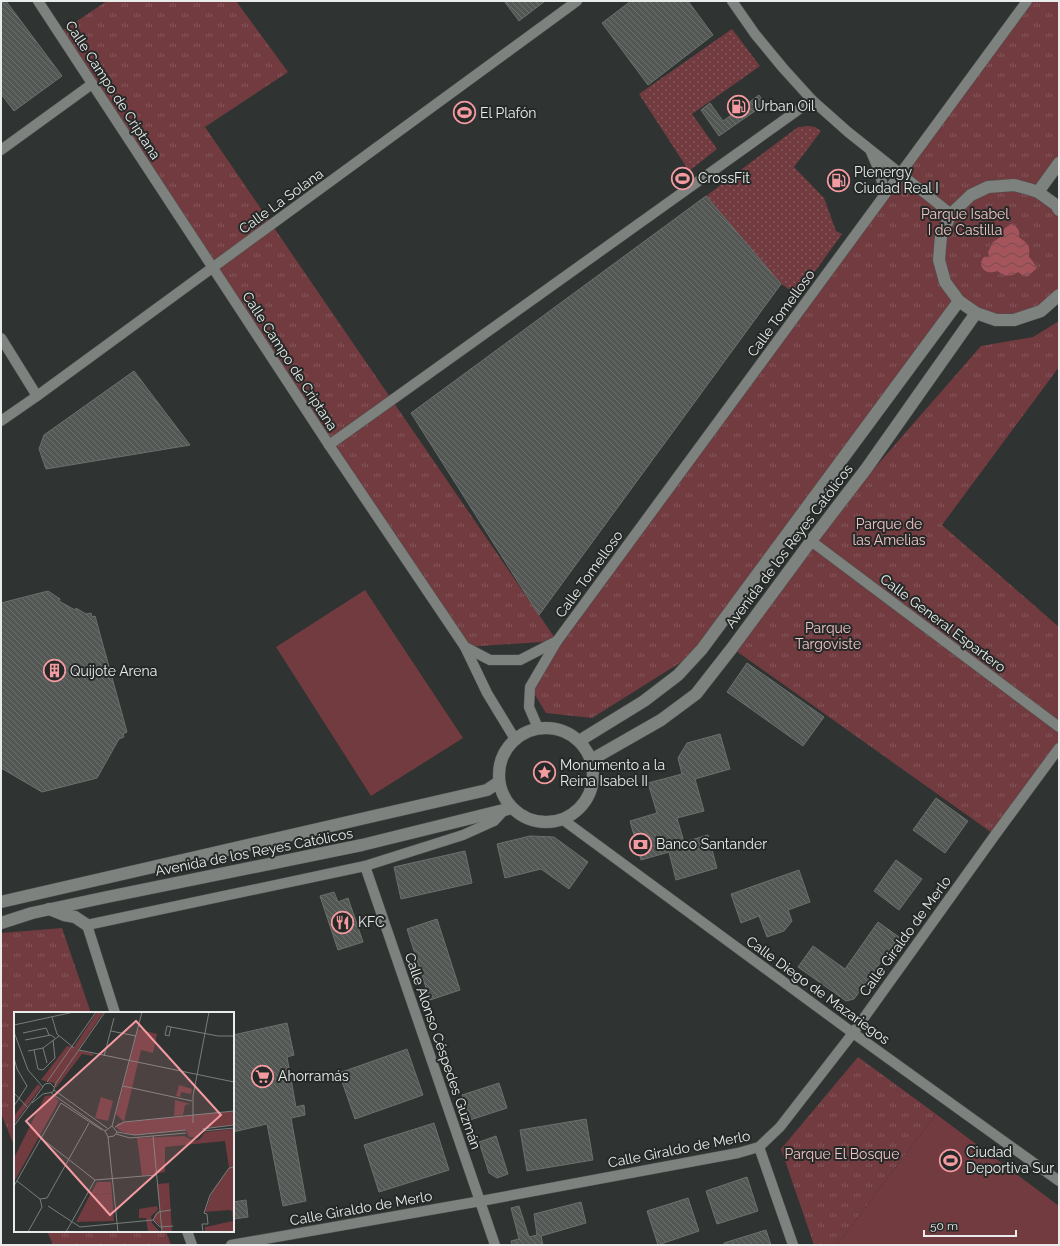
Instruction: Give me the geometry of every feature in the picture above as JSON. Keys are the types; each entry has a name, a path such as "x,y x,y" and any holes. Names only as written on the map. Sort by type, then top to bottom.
{"main road":[{"path":"1038,192 1059,163"},
{"path":"1058,205 1029,188 1014,185 988,187 971,195 951,214 941,236 939,260 945,282 959,301 976,313 996,320 1014,320 1041,311 1059,295"},
{"name":"Avenida de los Reyes Católicos","path":"579,741 644,701 678,674 702,649 959,301"},
{"name":"Avenida de los Reyes Católicos","path":"591,760 661,720 696,694 866,469 976,313"},
{"path":"538,728 555,728 564,731 579,741 591,760 593,773 592,785 587,797 580,806 562,819 544,822 529,819 508,808 499,782 500,763 506,750 515,739 538,728"},
{"name":"Avenida de los Reyes Católicos","path":"1,902 487,790 499,782"},
{"name":"Avenida de los Reyes Católicos","path":"1,923 49,909 362,846 508,808"},
{"path":"49,909 64,915 75,917 87,925"}],"street":[{"name":"Calle Campo de Criptana","path":"38,1 212,268 465,647 487,693 515,739"},
{"name":"Calle La Solana","path":"1,422 577,1"},
{"path":"732,1 755,34 812,100 848,132 951,214"},
{"name":"Calle Tomelloso","path":"538,728 529,707 530,687 557,641 1027,1"},
{"path":"1,150 92,84"},
{"path":"329,445 812,100"},
{"path":"871,150 885,193"},
{"path":"1,338 38,396"},
{"name":"Calle General Espartero","path":"811,541 1059,727"},
{"name":"Calle Tomelloso","path":"465,647 490,660 520,660 557,641"},
{"name":"Calle Giraldo de Merlo","path":"231,1245 481,1201 738,1153 759,1147 780,1127 853,1033 1059,748"},
{"path":"115,1012 87,925 365,866 464,835 494,821 508,808"},
{"name":"Calle Diego de Mazariegos","path":"562,819 853,1033 1059,1181"},
{"name":"Calle Alonso Céspedes Guzmán","path":"365,866 496,1245"},
{"path":"759,1147 793,1245"},
{"path":"187,1232 192,1245"}],"green space":[{"path":"107,1 236,1 288,72 205,127 557,641 465,647 59,33"},
{"name":"Parque Isabel I de Castilla","path":"1030,1 1059,1 1059,163 1038,192 1059,218 1059,289 1046,307 1014,320 959,301 702,649 592,718 546,713 530,687"},
{"path":"732,29 760,66 692,114 717,149 689,171 639,94"},
{"path":"798,127 815,127 821,131 794,167 824,198 836,231 842,234 798,295 781,284 706,196"},
{"path":"1059,321 1059,367 942,525 1059,627 1059,748 995,835 732,648 811,541 981,346 1033,337"},
{"path":"365,590 463,738 371,796 276,647"},
{"path":"62,928 91,1012 14,1012 14,1146 1,1113 1,933"},
{"name":"Parque El Bosque","path":"858,1057 936,1114 837,1245 814,1245 781,1149"},
{"name":"Ciudad Deportiva Sur","path":"936,1114 1059,1206 1059,1245 837,1245"},
{"path":"47,1232 166,1232 171,1245 53,1245"}],"water":[{"path":"1012,224 1018,229 1019,237 1028,245 1029,257 1037,268 1028,276 1022,275 1018,272 1013,275 1006,276 997,271 989,272 983,269 981,264 984,257 989,256 988,252 993,242 1002,236 1005,228"}],"building":[{"path":"1,1 6,1 62,76 14,111 1,94"},
{"path":"504,1 545,1 519,21"},
{"path":"631,1 688,1 713,35 648,85 602,23"},
{"path":"759,95 765,104 719,136 701,110 710,103 723,121"},
{"path":"706,196 781,284 539,615 411,413"},
{"path":"134,371 190,445 46,469 39,449 44,435"},
{"name":"Quijote Arena","path":"48,591 60,599 59,601 75,610 76,608 86,614 91,613 92,617 95,616 127,732 123,734 124,737 119,739 97,778 42,792 1,768 1,603"},
{"path":"747,663 824,717 803,746 727,692"},
{"path":"720,734 730,769 695,779 704,811 677,818 684,842 708,835 717,868 676,880 669,852 641,860 630,821 657,813 648,783 682,774 678,758 687,743"},
{"path":"936,798 968,821 945,853 913,830"},
{"path":"530,836 554,837 588,862 569,889 541,869 505,878 497,844"},
{"path":"465,851 472,883 401,899 394,867"},
{"path":"896,860 922,879 899,910 874,891"},
{"path":"799,870 810,902 788,910 792,921 784,931 767,937 759,916 741,923 731,894"},
{"name":"KFC","path":"334,892 338,902 348,898 363,942 338,950 320,896"},
{"path":"437,919 460,990 430,1000 407,929"},
{"path":"878,922 899,937 854,999 846,1001 798,967 813,946 845,969"},
{"path":"287,1023 294,1055 287,1057 296,1107 304,1105 305,1115 291,1118 306,1201 283,1206 267,1124 234,1132 234,1035"},
{"path":"407,1049 423,1095 355,1119 339,1073"},
{"path":"499,1083 507,1108 470,1120 462,1095"},
{"path":"586,1119 593,1160 527,1171 520,1130"},
{"path":"434,1123 449,1170 379,1192 364,1145"},
{"path":"496,1136 508,1174 497,1178 489,1173 479,1142"},
{"path":"747,1177 758,1211 717,1224 706,1191"},
{"path":"688,1198 699,1231 658,1245 647,1211"},
{"path":"246,1200 248,1217 234,1219 234,1202"},
{"path":"581,1202 586,1223 541,1236 543,1245 512,1245 511,1241 519,1239 511,1208 519,1206 529,1237 537,1235 534,1214"},
{"path":"766,1230 771,1245 724,1245 724,1243"}],"place":[{"name":"Urban Oil","path":"739,106"},
{"name":"El Plafón","path":"464,113"},
{"name":"CrossFit","path":"682,178"},
{"name":"Plenergy Ciudad Real I","path":"839,180"},
{"name":"Quijote Arena","path":"55,671"},
{"name":"Monumento a la Reina Isabel II","path":"544,773"},
{"name":"Banco Santander","path":"641,844"},
{"name":"KFC","path":"342,922"},
{"name":"Ahorramás","path":"262,1076"},
{"name":"Ciudad Deportiva Sur","path":"950,1160"}],"park label":[{"name":"Parque de las Amelias","path":"889,532"},
{"name":"Parque Targoviste","path":"828,636"}]}
